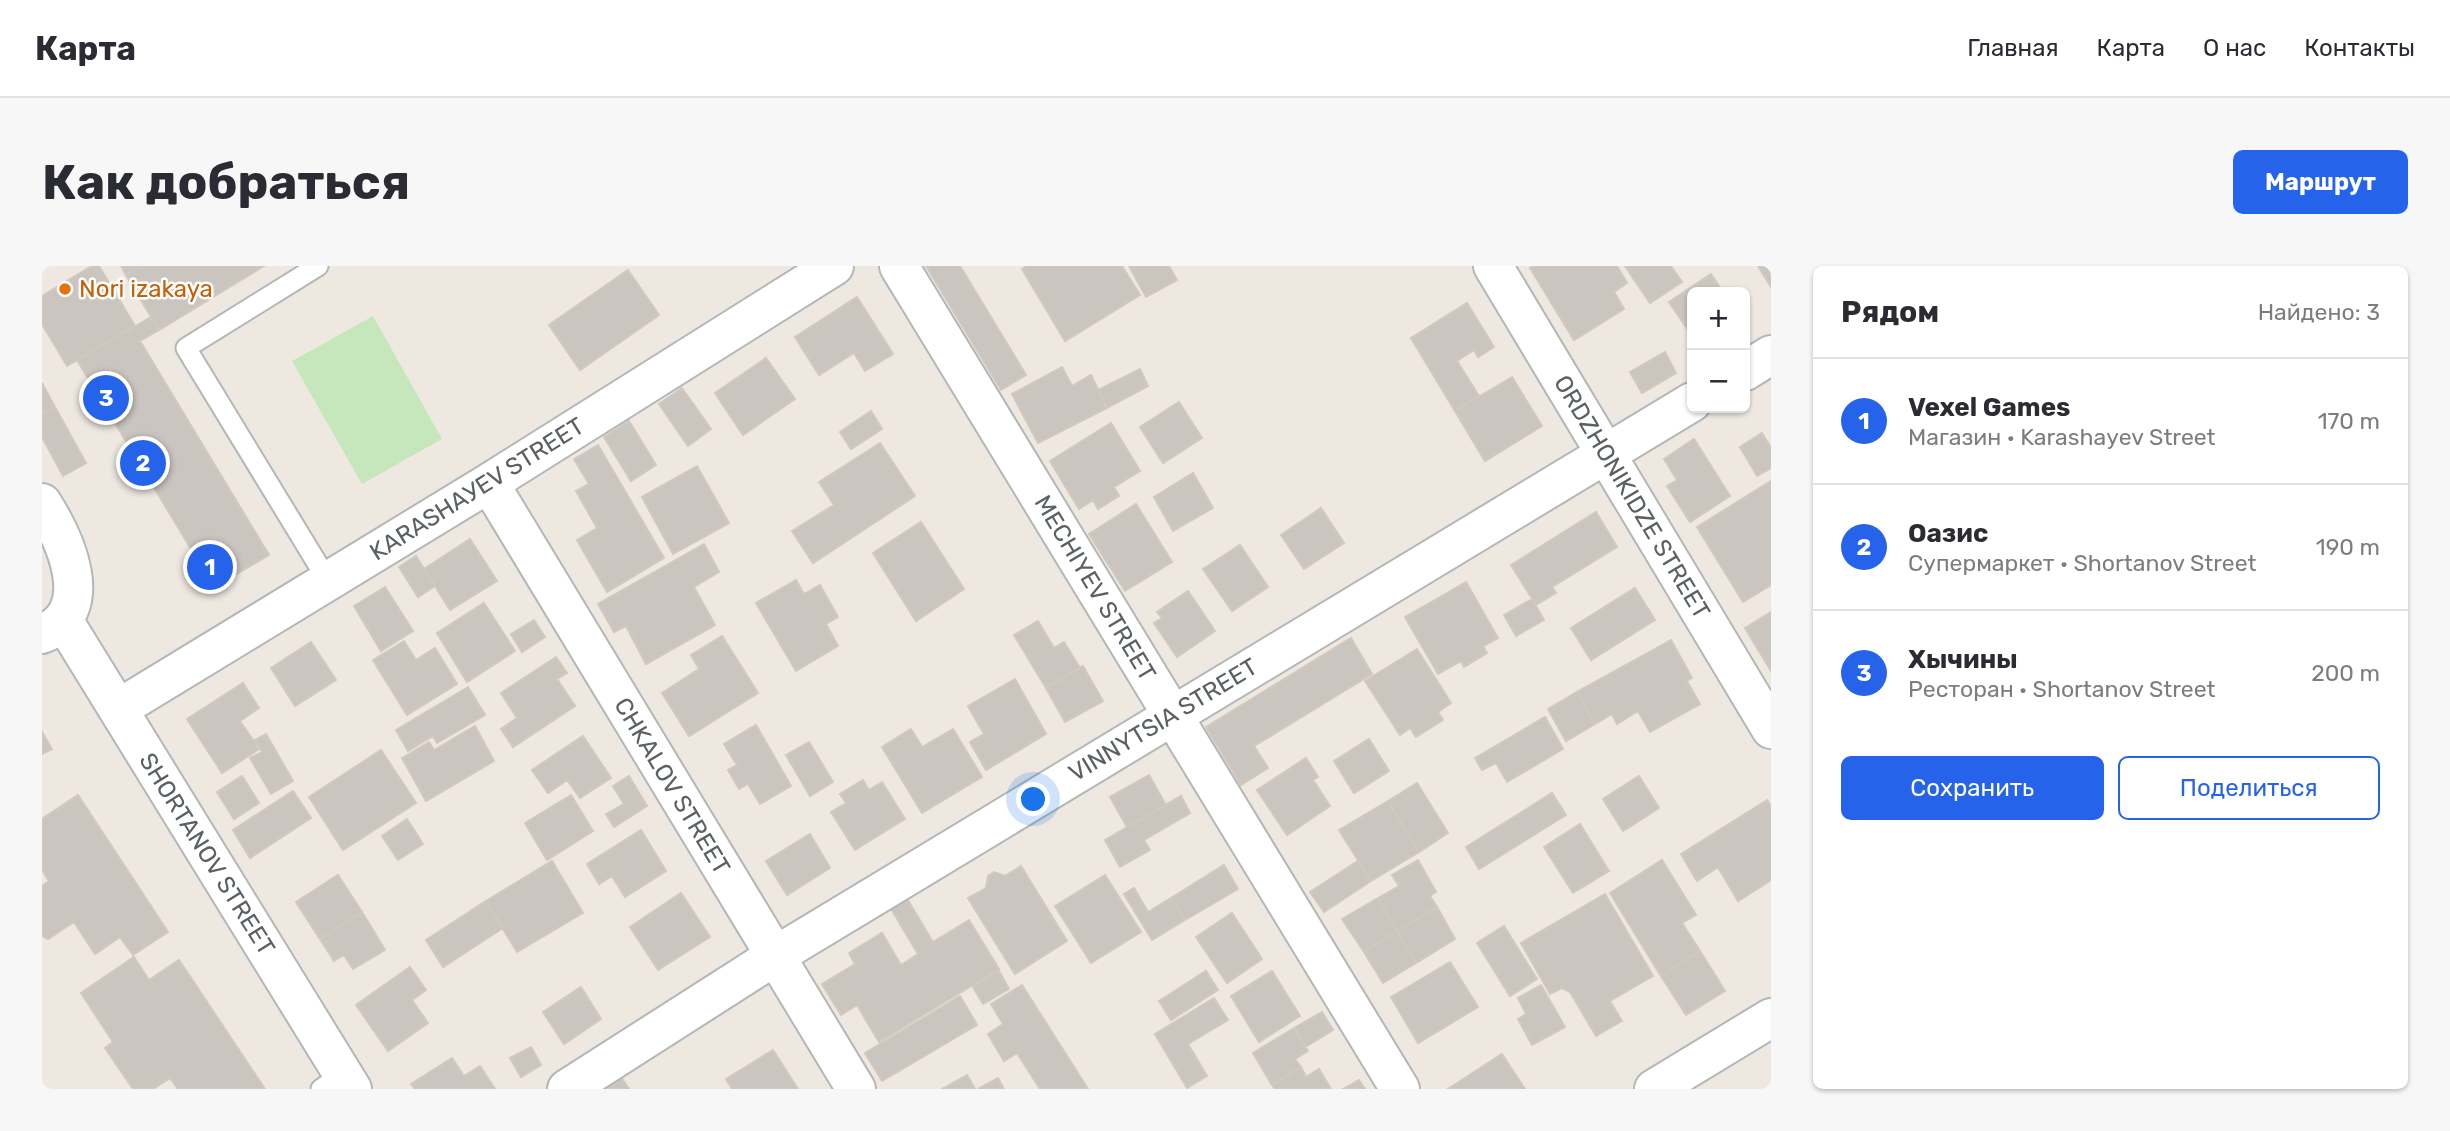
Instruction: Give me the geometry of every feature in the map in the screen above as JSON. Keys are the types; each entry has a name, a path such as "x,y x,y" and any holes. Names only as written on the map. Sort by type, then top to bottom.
{"street":[{"name":"KARASHAУEV STREET","path":"118,709 489,483 834,266"},
{"name":"MECHIYEV STREET","path":"899,266 1400,1089"},
{"name":"ORDZHONIKIDZE STREET","path":"1493,266 1771,729"},
{"path":"1750,367 1771,355"},
{"name":"VINNYTSIA STREET","path":"567,1089 775,956 1687,405"},
{"name":"CHKALOV STREET","path":"489,483 856,1089"},
{"path":"42,503 66,548 74,587 69,610 52,627"},
{"name":"SHORTANOV STREET","path":"52,627 118,709 339,1084"},
{"path":"1654,1089 1771,1018"}],"lane":[{"path":"318,266 186,348 328,581"}],"green space":[{"path":"373,316 442,439 362,484 292,361"}],"building":[{"path":"92,266 99,266 135,326 67,366 42,324 42,296"},
{"path":"121,266 141,266 126,275"},
{"path":"141,266 264,266 159,330 126,275"},
{"path":"926,266 960,266 1026,375 1001,390"},
{"path":"1027,266 1122,266 1140,295 1065,341 1022,269"},
{"path":"1129,266 1169,266 1177,280 1146,297"},
{"path":"1617,266 1627,283 1614,292 1624,309 1574,340 1530,268"},
{"path":"1625,266 1671,266 1682,282 1650,303"},
{"path":"1758,266 1771,266 1771,287"},
{"path":"628,270 659,315 580,370 549,325"},
{"path":"1711,274 1720,287 1692,287"},
{"path":"1687,290 1687,329 1669,302"},
{"path":"857,297 893,354 865,371 854,353 819,375 795,337"},
{"path":"1467,303 1494,347 1478,357 1474,350 1457,361 1479,396 1455,411 1411,338"},
{"path":"151,317 159,330 140,341 269,555 214,587 77,360"},
{"path":"1665,352 1676,373 1642,393 1630,372"},
{"path":"766,358 795,399 743,435 715,393"},
{"path":"1062,367 1072,386 1091,375 1107,408 1038,443 1012,394"},
{"path":"1140,369 1148,386 1107,408 1098,390"},
{"path":"1512,377 1542,426 1485,461 1455,411"},
{"path":"42,383 55,407 42,414"},
{"path":"682,388 711,429 688,446 659,404"},
{"path":"1179,402 1202,438 1163,463 1140,427"},
{"path":"55,407 86,463 63,476 42,437 42,414"},
{"path":"871,411 882,429 851,449 840,432"},
{"path":"629,421 656,465 631,481 604,437"},
{"path":"1111,423 1140,471 1114,487 1119,496 1098,509 1093,500 1079,509 1050,461"},
{"path":"1762,433 1771,448 1771,468 1757,476 1740,447"},
{"path":"1694,439 1730,496 1690,522 1667,486 1677,480 1664,459"},
{"path":"880,443 915,496 813,563 792,531 834,505 819,482"},
{"path":"598,445 664,558 607,592 577,540 597,528 576,491 589,484 574,459"},
{"path":"697,466 729,523 673,554 642,497"},
{"path":"1193,473 1213,508 1173,531 1154,497"},
{"path":"1771,481 1771,585 1743,602 1697,527"},
{"path":"1136,504 1172,562 1125,591 1089,534"},
{"path":"1321,508 1344,543 1304,569 1281,535"},
{"path":"1596,512 1617,547 1552,587 1556,593 1536,605 1511,565"},
{"path":"921,522 964,589 916,621 873,553"},
{"path":"470,539 497,581 450,610 424,569"},
{"path":"704,544 719,572 694,587 715,625 646,664 626,626 614,632 598,604"},
{"path":"1240,545 1268,587 1232,611 1203,569"},
{"path":"416,556 435,586 418,597 399,567"},
{"path":"796,580 804,594 820,585 838,617 826,624 838,646 796,671 756,603"},
{"path":"1466,582 1498,638 1483,646 1487,653 1464,667 1461,661 1438,674 1405,617"},
{"path":"385,587 413,631 381,651 354,606"},
{"path":"1635,588 1655,620 1591,660 1571,628"},
{"path":"1188,591 1215,631 1177,657 1154,623 1162,618 1157,612"},
{"path":"1532,599 1544,620 1516,636 1504,615"},
{"path":"484,603 515,651 467,682 437,633"},
{"path":"1771,612 1771,671 1745,628"},
{"path":"534,620 545,637 522,652 511,634"},
{"path":"1038,621 1054,648 1064,642 1080,668 1046,688 1014,635"},
{"path":"722,636 758,693 689,736 662,693 699,669 691,655"},
{"path":"1351,638 1372,674 1254,746 1268,768 1241,785 1206,727"},
{"path":"1671,640 1692,678 1687,681 1700,704 1650,732 1638,711 1617,724 1612,714 1595,724 1577,692"},
{"path":"404,641 416,660 435,648 457,684 407,715 373,660"},
{"path":"311,642 336,680 295,706 271,668"},
{"path":"1417,649 1451,703 1438,712 1443,720 1416,737 1410,728 1400,735 1365,681"},
{"path":"556,657 567,673 557,679 575,706 513,747 501,729 517,718 501,693"},
{"path":"1083,666 1103,701 1065,722 1046,688"},
{"path":"1015,679 1046,734 986,770 970,742 984,734 968,706"},
{"path":"243,683 259,708 240,721 259,749 222,773 187,719"},
{"path":"468,687 485,715 437,743 433,736 408,751 396,730"},
{"path":"1577,692 1595,724 1566,741 1548,709"},
{"path":"1545,717 1563,749 1507,782 1496,763 1482,770 1475,758"},
{"path":"756,725 791,786 760,804 748,784 739,789 728,770 737,765 724,744"},
{"path":"475,726 494,761 426,801 402,758 429,742 434,750"},
{"path":"911,729 922,747 953,729 982,777 922,813 882,747"},
{"path":"42,732 52,749 42,754"},
{"path":"266,734 293,781 271,794 250,758 262,752 255,740"},
{"path":"583,736 611,778 580,798 567,780 548,793 532,770"},
{"path":"1369,739 1389,771 1354,793 1334,761"},
{"path":"809,742 833,782 810,796 786,755"},
{"path":"381,750 416,803 343,850 309,797"},
{"path":"1306,758 1318,777 1313,780 1330,806 1287,835 1257,790"},
{"path":"1149,775 1166,805 1127,827 1110,797"},
{"path":"242,776 259,803 234,819 217,792"},
{"path":"629,776 647,806 614,827 606,814 624,804 613,786"},
{"path":"1639,776 1659,808 1623,831 1603,799"},
{"path":"863,780 869,790 882,782 905,819 855,850 831,812 846,803 840,794"},
{"path":"1417,783 1448,833 1419,852 1388,801"},
{"path":"293,791 311,818 250,858 233,830"},
{"path":"1552,793 1566,815 1479,869 1466,847"},
{"path":"78,795 168,932 133,955 120,937 95,954 74,922 48,939 42,936 42,886 49,881 42,870 42,819"},
{"path":"571,795 593,831 547,860 525,823"},
{"path":"1181,796 1190,813 1144,840 1150,850 1120,867 1105,840"},
{"path":"1767,800 1771,806 1771,880 1738,901 1718,867 1697,881 1681,854"},
{"path":"1388,801 1419,852 1371,881 1339,830"},
{"path":"407,819 423,844 398,860 382,836"},
{"path":"1580,824 1609,871 1573,893 1544,847"},
{"path":"641,830 666,871 625,897 612,876 599,884 587,864"},
{"path":"810,834 830,868 787,895 766,861"},
{"path":"1418,860 1436,892 1430,896 1437,907 1397,931 1378,898 1399,886 1392,875"},
{"path":"1662,860 1696,915 1682,923 1700,951 1661,976 1610,893"},
{"path":"552,861 583,913 517,952 486,901"},
{"path":"1358,861 1371,881 1324,912 1310,892"},
{"path":"1224,865 1238,889 1185,920 1171,898"},
{"path":"1021,866 1067,941 1015,974 968,898 986,888 988,876 994,872 1005,876"},
{"path":"338,875 362,912 320,939 296,902"},
{"path":"1105,875 1141,932 1091,963 1055,906"},
{"path":"1134,888 1148,912 1171,898 1185,920 1152,940 1124,894"},
{"path":"681,893 710,937 658,970 630,927"},
{"path":"1605,894 1653,976 1610,1001 1622,1021 1596,1036 1570,992 1562,988 1550,994 1521,943"},
{"path":"906,897 933,942 969,920 999,969 879,1042 857,1005 841,1015 822,984 855,964 849,953 882,933 901,965 918,954 890,907"},
{"path":"1378,898 1397,931 1364,952 1342,919"},
{"path":"486,901 503,928 443,967 426,940"},
{"path":"1437,907 1455,939 1416,963 1397,931"},
{"path":"362,912 385,950 353,969 344,955 334,961 320,939"},
{"path":"1232,913 1262,959 1227,983 1196,937"},
{"path":"1504,926 1537,979 1510,996 1477,943"},
{"path":"1397,931 1416,963 1383,983 1364,952"},
{"path":"1700,951 1725,991 1686,1015 1661,976"},
{"path":"134,957 149,980 179,960 265,1089 178,1089 170,1078 153,1089 133,1089 105,1048 113,1042 81,993"},
{"path":"1450,962 1478,1007 1418,1043 1391,997"},
{"path":"410,967 426,990 412,1000 428,1023 388,1051 356,1005"},
{"path":"999,971 1009,989 983,1004 973,987"},
{"path":"1206,971 1218,990 1171,1020 1159,1001"},
{"path":"1272,971 1300,1016 1259,1042 1231,996"},
{"path":"1022,985 1088,1089 1040,1089 1017,1053 1004,1061 988,1034 1003,1024 991,1004"},
{"path":"1541,985 1565,1027 1532,1045 1518,1019 1526,1014 1518,998"},
{"path":"581,987 601,1019 564,1044 543,1012"},
{"path":"960,996 977,1025 882,1081 865,1053"},
{"path":"1214,998 1228,1020 1188,1044 1207,1076 1187,1088 1155,1034"},
{"path":"1322,1012 1333,1030 1305,1047 1294,1028"},
{"path":"1294,1028 1308,1051 1295,1059 1301,1067 1272,1085 1253,1053"},
{"path":"531,1047 541,1065 521,1077 510,1058"},
{"path":"773,1050 798,1089 732,1089 726,1079"},
{"path":"1502,1054 1525,1089 1448,1089"},
{"path":"452,1058 464,1076 480,1066 495,1089 415,1089 411,1084"},
{"path":"1301,1067 1306,1077 1319,1069 1331,1089 1275,1089 1272,1085"},
{"path":"619,1074 629,1089 596,1089"},
{"path":"967,1075 975,1089 942,1089"},
{"path":"998,1078 1004,1089 978,1089"},
{"path":"1359,1080 1365,1089 1343,1089"}],"place":[{"name":"Nori izakaya","path":"65,289"},
{"name":"Хычины","path":"106,398"},
{"name":"Оазис","path":"143,463"},
{"name":"Vexel Games","path":"210,567"}]}
